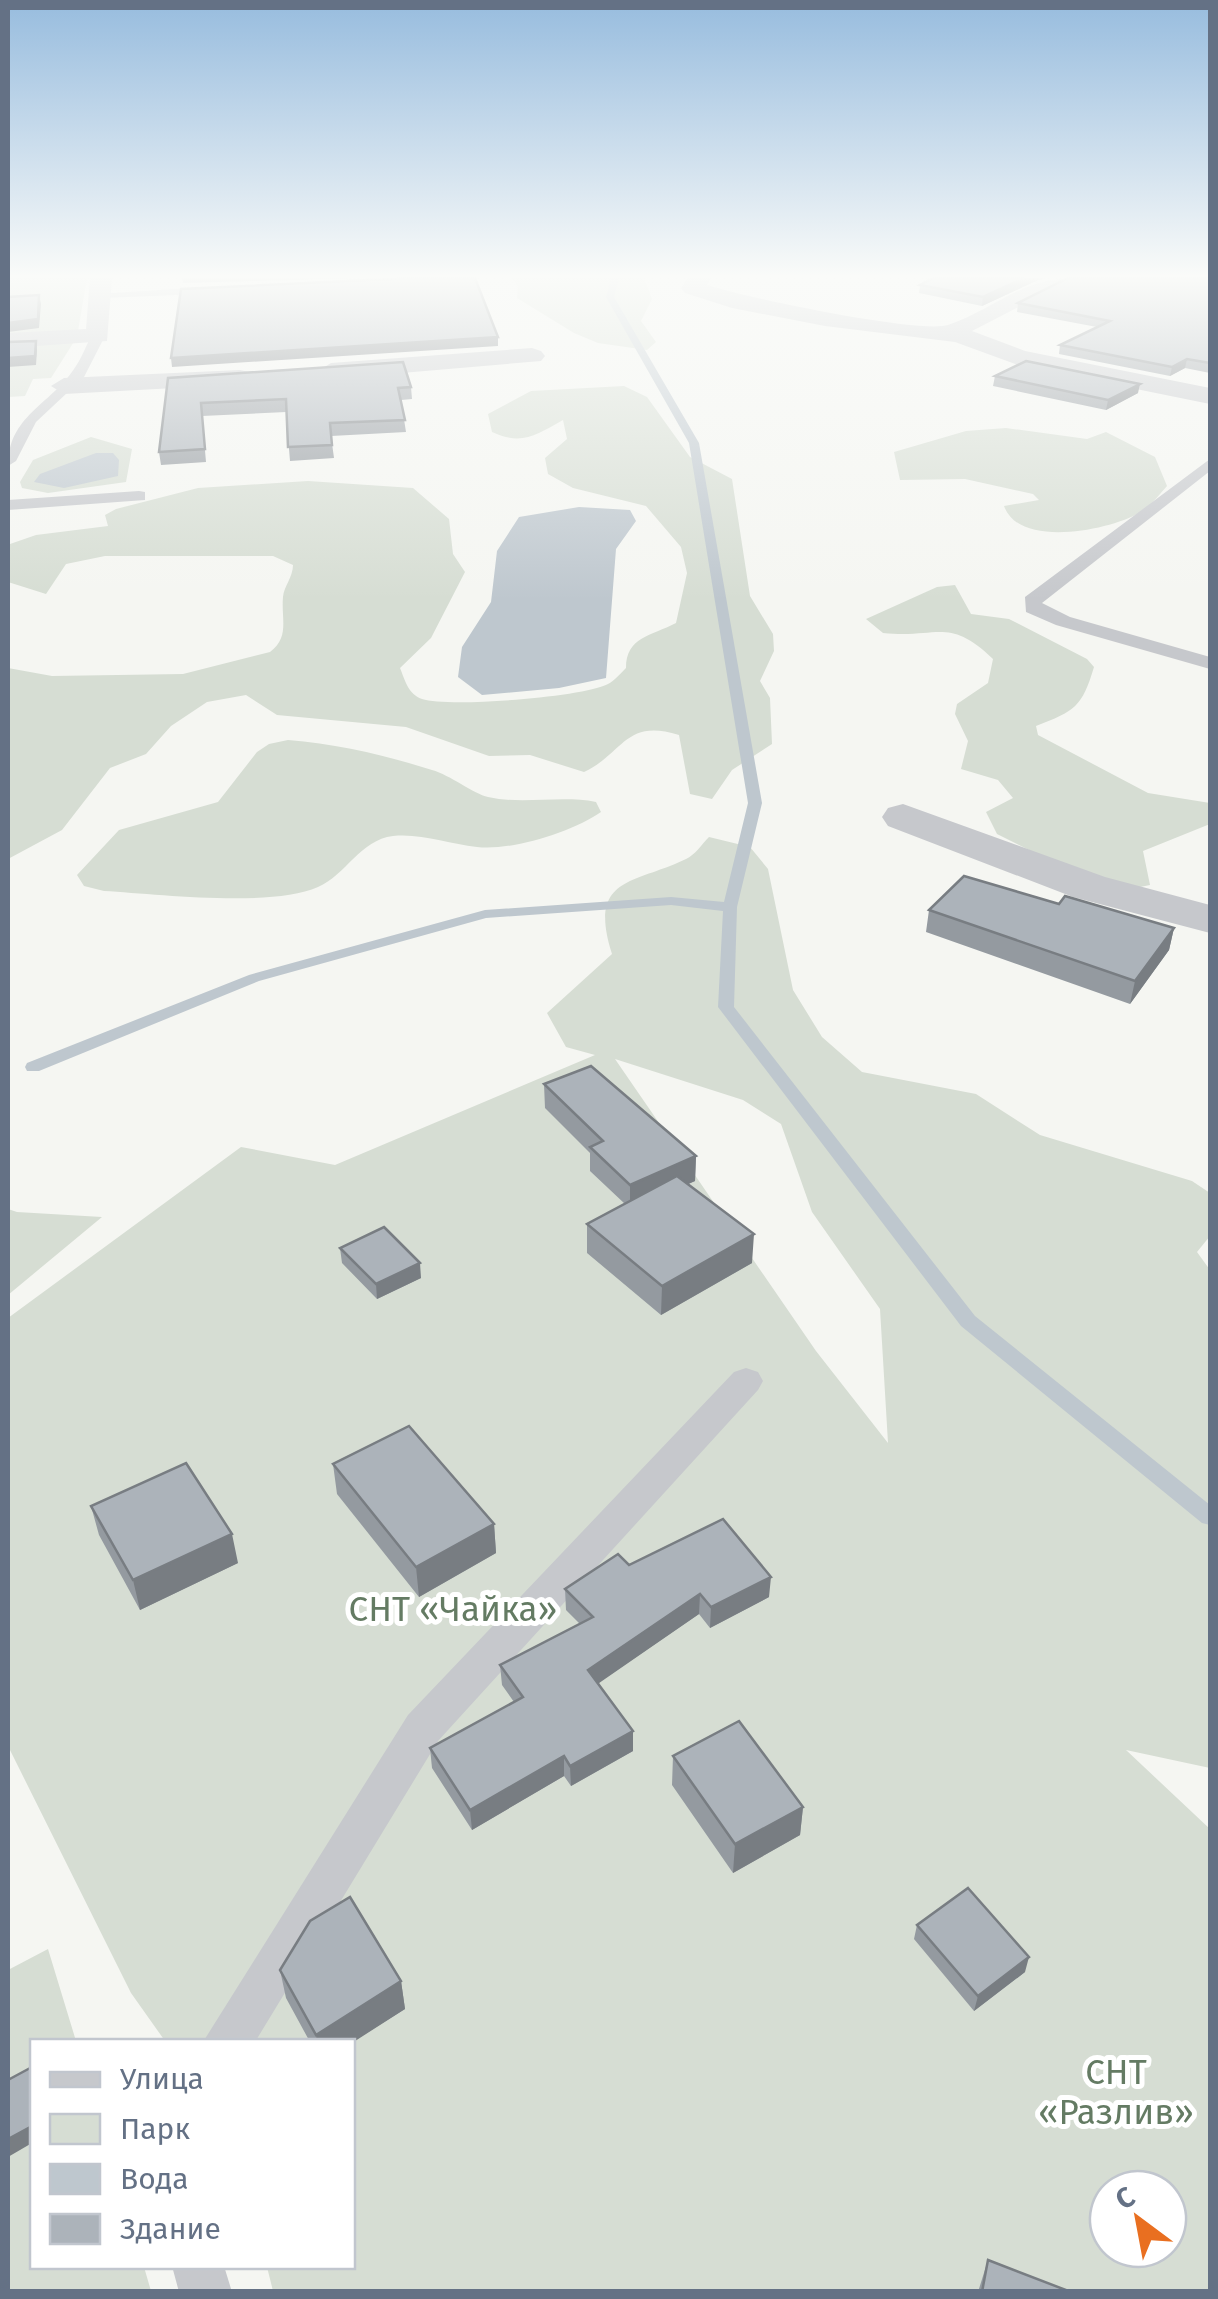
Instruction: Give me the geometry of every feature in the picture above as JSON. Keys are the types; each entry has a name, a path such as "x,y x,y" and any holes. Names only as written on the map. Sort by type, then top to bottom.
{"street":[{"path":"64,386 81,385"},
{"path":"1157,385 1210,396"},
{"path":"903,817 1089,888 1210,919"}],"lane":[{"path":"8,461 29,420 64,386"},
{"path":"1210,464 1032,602 1033,608 1064,621 1210,663"},
{"path":"8,505 140,496"},
{"path":"229,2039 423,1728 746,1380"}],"green space":[{"path":"8,385 30,385 25,396 8,397"},
{"path":"624,386 647,397 690,457 732,479 750,596 773,634 774,651 760,681 770,698 772,744 732,770 712,799 690,794 679,735 661,731 636,734 584,772 530,755 489,756 406,727 277,715 246,695 207,702 171,726 146,754 110,768 62,830 8,859 8,668 52,676 183,674 270,652 282,634 283,597 293,565 273,556 105,556 66,564 46,594 8,582 10,544 36,535 108,526 105,515 116,509 198,488 308,481 413,488 449,519 453,554 465,572 431,638 400,668 413,694 437,701 486,702 594,689 610,683 626,668 635,644 676,623 687,573 681,547 646,506 573,488 548,474 545,458 567,439 563,420 537,434 512,438 492,432 488,414 531,391"},
{"path":"1006,428 1087,439 1106,432 1155,457 1167,486 1147,508 1125,519 1087,530 1046,532 1027,528 1013,519 1004,506 1039,500 1033,494 965,479 900,480 894,452 966,431"},
{"path":"91,437 132,449 126,482 48,493 22,488 20,482 33,460"},
{"path":"955,585 971,614 1009,619 1087,659 1094,667 1081,699 1060,716 1036,726 1038,735 1148,793 1210,803 1210,824 1143,851 1150,885 1130,889 1049,860 997,834 986,812 1013,798 998,780 961,769 968,741 955,714 957,704 988,683 993,659 953,633 883,633 866,619 937,587"},
{"path":"288,740 343,747 439,772 488,797 583,800 596,802 601,812 558,833 507,846 477,847 414,836 381,839 328,882 272,897 213,898 104,891 84,886 77,875 119,830 218,802 257,752 269,744"},
{"name":"СНТ «Чайка»","path":"709,837 750,847 768,869 793,990 822,1037 862,1072 976,1094 1040,1135 1192,1181 1210,1193 1210,1236 1197,1252 1210,1270 1210,1768 1126,1750 1210,1829 1210,2291 273,2291 268,2269 355,2269 355,2039 164,2039 131,1993 8,1746 8,1318 241,1147 335,1165 595,1055 566,1047 547,1013 612,954 606,929 611,896 634,879 689,857","holes":["615,1059 743,1100 781,1124 812,1212 880,1309 888,1443 816,1351"]},
{"path":"8,1209 17,1212 102,1217 8,1295"},
{"path":"48,1949 75,2039 30,2039 30,2269 145,2269 151,2291 8,2291 8,1970"}],"water":[{"path":"96,453 113,453 119,460 118,476 64,488 34,482 40,474"},
{"path":"579,507 630,510 636,521 616,549 606,678 559,688 482,695 458,677 462,647 491,602 497,551 519,517"}],"building":[{"path":"167,385 411,387 398,388 405,420 330,423 332,445 288,447 286,399 201,403 205,449 159,452"},
{"path":"1039,385 1137,385 1108,400"},
{"path":"964,876 1059,904 1065,896 1174,928 1135,981 929,910"},
{"path":"591,1066 696,1156 630,1185 590,1147 603,1141 544,1084"},
{"path":"677,1176 754,1234 662,1286 587,1224"},
{"path":"384,1227 420,1263 376,1284 340,1248"},
{"path":"409,1426 494,1524 416,1567 333,1464"},
{"path":"186,1463 232,1534 133,1580 91,1506"},
{"path":"723,1519 771,1577 711,1607 700,1594 588,1670 633,1731 570,1766 564,1756 470,1810 430,1748 523,1697 500,1665 593,1617 565,1589 618,1554 629,1565"},
{"path":"739,1721 803,1807 735,1844 673,1756"},
{"path":"968,1888 1029,1957 978,1996 917,1925"},
{"path":"350,1897 401,1981 316,2035 280,1970 310,1921"},
{"path":"30,2068 30,2127 8,2139 8,2080"},
{"path":"988,2260 1071,2292 982,2292"}],"waterway":[{"path":"661,385 694,443 755,803 730,907"},
{"path":"33,1067 254,978 485,914 671,901 730,907"},
{"path":"730,907 726,1007 968,1321 1210,1517"}],"park label":[{"name":"СНТ «Разлив»","path":"1116,2092"}]}
